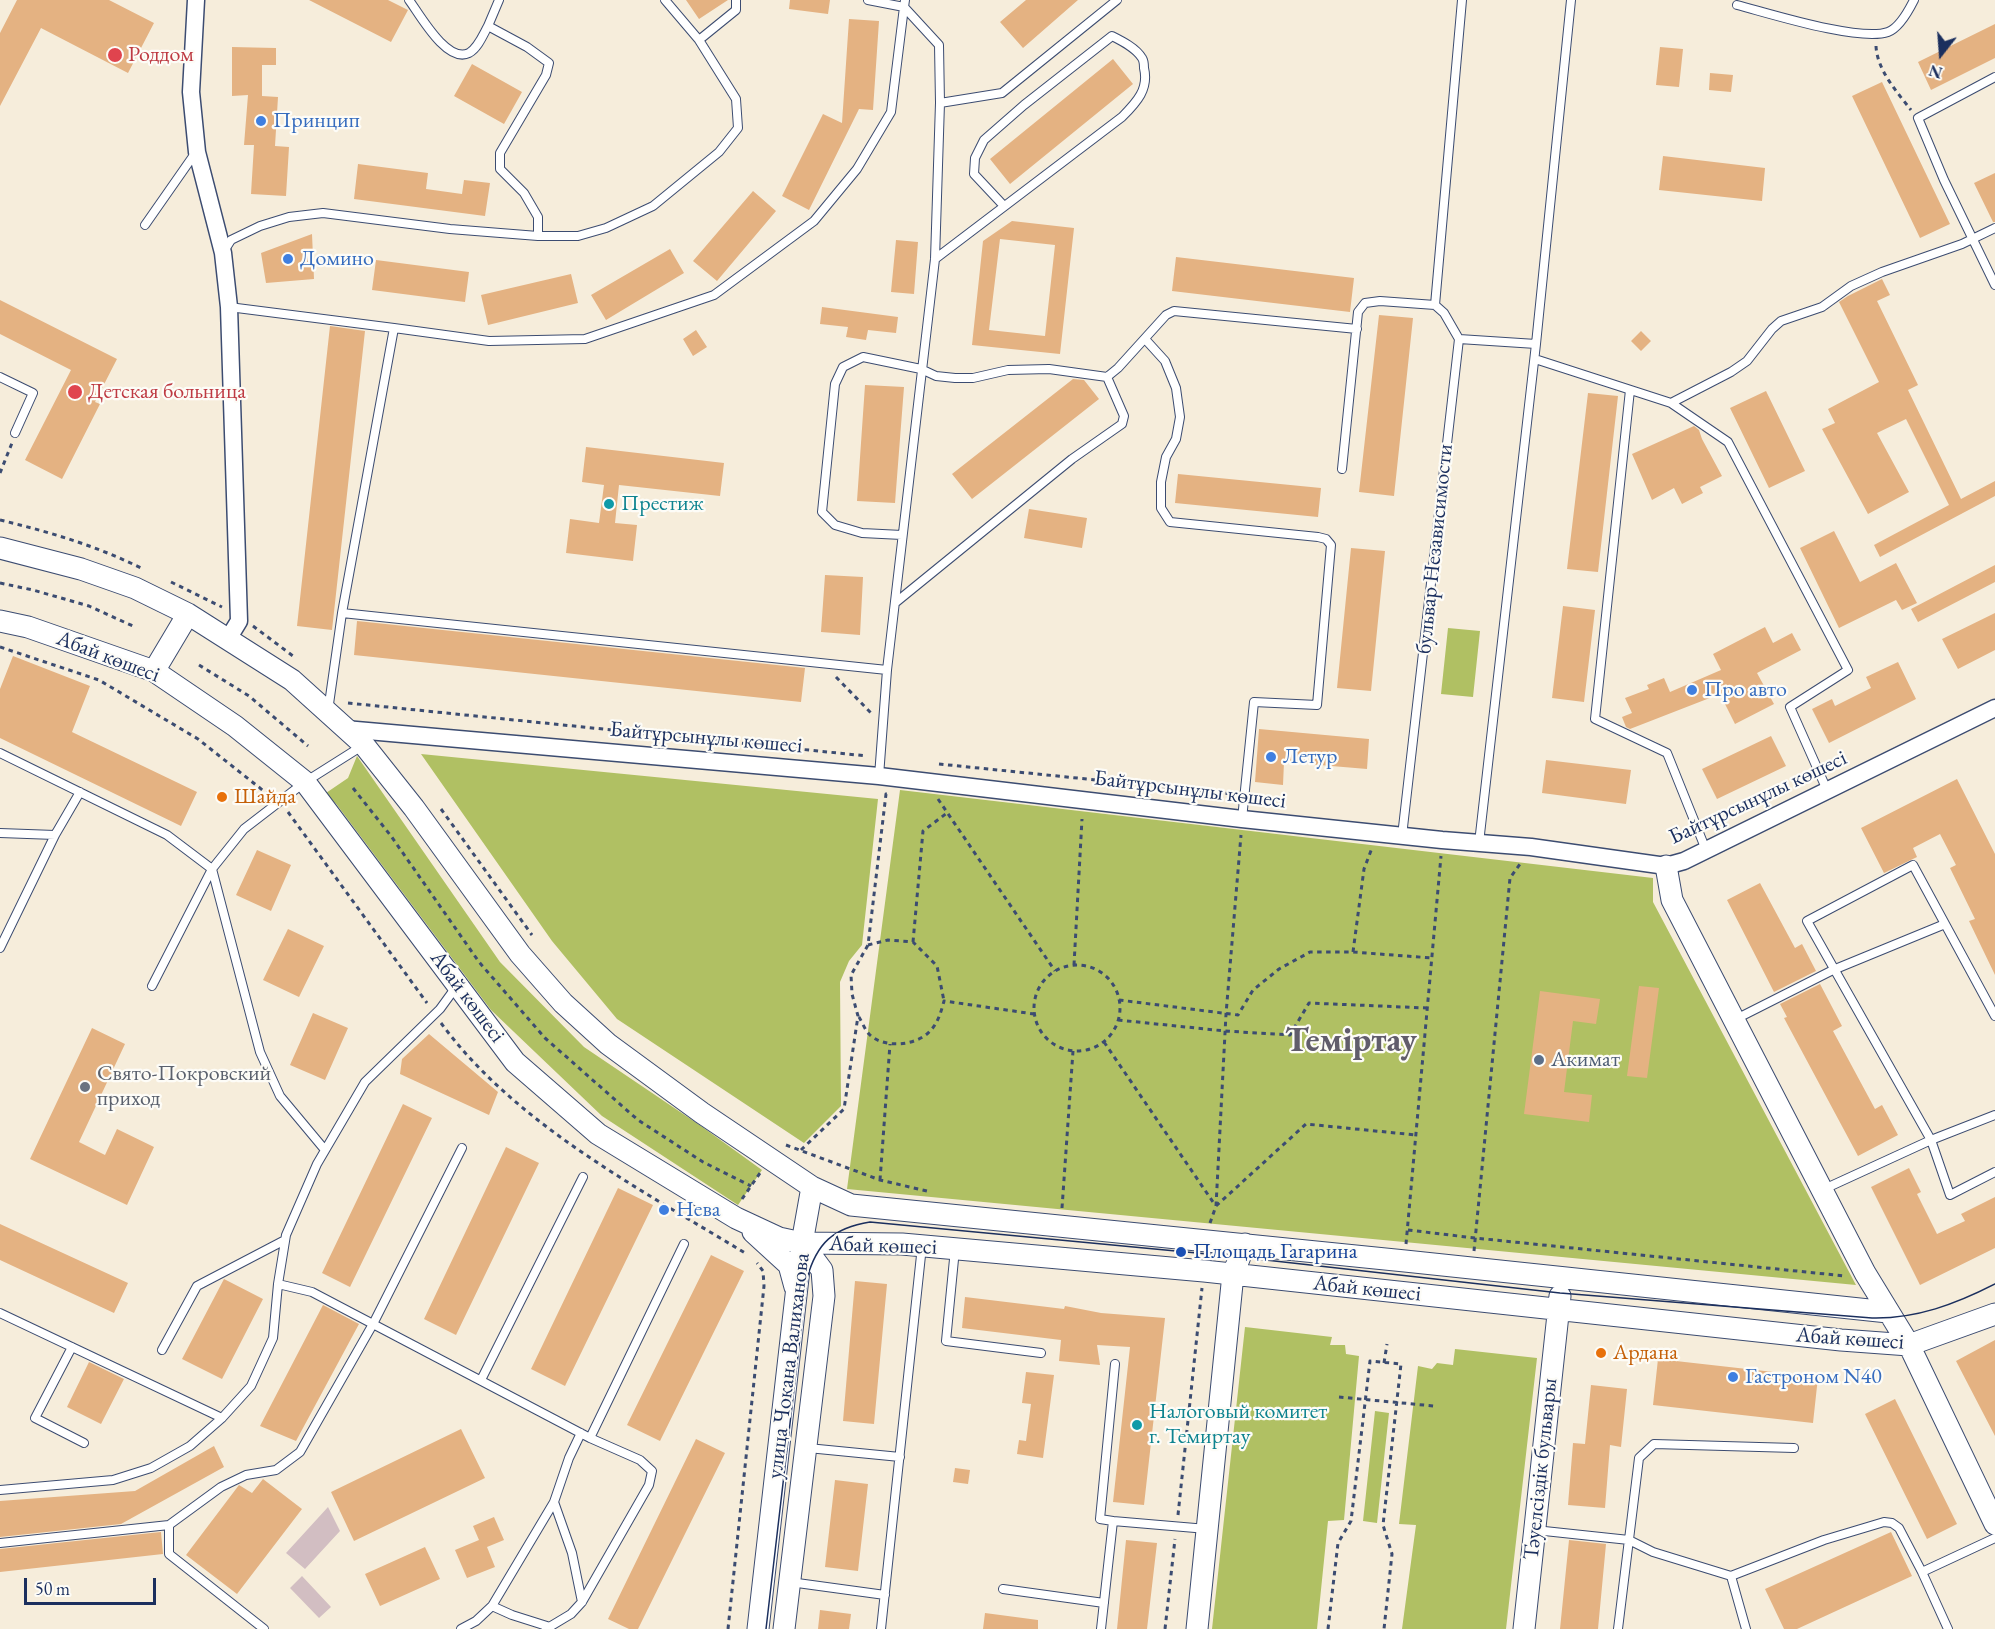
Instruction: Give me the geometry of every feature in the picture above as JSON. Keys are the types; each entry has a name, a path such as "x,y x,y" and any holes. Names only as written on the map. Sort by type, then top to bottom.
{"street":[{"path":"196,0 191,92 197,152 223,253 229,307 239,621 228,639"},
{"name":"Абай көшесі","path":"0,548 81,569 124,584 188,614 292,680 345,729 369,738 414,808 520,954 563,1003 608,1044 702,1113 812,1187 851,1205 1245,1244 1406,1251 1561,1278 1888,1312"},
{"path":"154,671 188,614"},
{"name":"Абай көшесі","path":"0,621 28,627 154,671 235,726 305,782 515,1062 598,1134 734,1217 779,1238 802,1243 922,1246 1204,1271 1909,1346 1995,1314"},
{"name":"Байтұрсынұлы көшесі","path":"369,738 879,776 1242,819 1531,847 1665,866 1684,861 1995,708"},
{"path":"1665,866 1672,900 1865,1273 1909,1346 1995,1524"},
{"path":"802,1243 812,1187"},
{"path":"734,1217 789,1265 796,1293"},
{"name":"улица Чокана Валиханова","path":"758,1629 802,1243"},
{"name":"улица Чокана Валиханова","path":"784,1629 824,1296 822,1270 802,1243"},
{"path":"824,1296 831,1270 838,1257 862,1244"},
{"path":"1197,1629 1233,1274 1245,1244"},
{"path":"1558,1310 1561,1278"},
{"name":"Тәуелсіздік бульвары","path":"1524,1629 1558,1310"}],"lane":[{"path":"410,0 444,48 460,55 470,53 478,44 499,0"},
{"path":"223,253 231,240 261,226 289,217 323,213 450,229 538,236 578,236 606,228 653,206 719,152 738,128 736,99 699,40 665,0"},
{"path":"699,40 736,10 736,0"},
{"path":"868,0 904,3 939,45 940,103 935,259 886,670 879,776"},
{"path":"940,103 1002,93 1117,0"},
{"path":"1435,305 1462,0"},
{"path":"1479,843 1535,359 1571,0"},
{"path":"1737,5 1799,22 1863,34 1888,32 1903,18 1914,0"},
{"path":"229,307 489,342 585,339 714,295 814,221 857,169 891,112 904,3"},
{"path":"488,26 527,47 549,63 546,75 500,153 500,169 524,193 538,217 538,236"},
{"path":"935,259 1122,117 1135,105 1143,91 1146,78 1142,58 1129,46 1112,36 1024,105 984,140 975,158 975,174 1004,206"},
{"path":"1995,77 1918,118 1944,180 1995,285"},
{"path":"145,225 197,152"},
{"path":"1671,403 1731,372 1747,361 1781,321 1822,307 1851,286 1882,272 1962,244 1995,228"},
{"path":"1342,470 1358,312 1365,303 1380,301 1435,305 1444,313 1459,339 1536,344"},
{"path":"903,535 862,533 835,525 822,512 835,384 843,367 863,357 921,369 936,376 955,378 973,378 1008,370 1049,369 1107,376 1118,368 1166,315 1174,311 1356,329"},
{"path":"327,712 342,613 394,328"},
{"path":"1145,339 1165,361 1176,388 1180,417 1176,439 1166,457 1161,482 1161,508 1170,522 1318,537 1326,539 1331,544 1317,705 1254,702 1242,819"},
{"name":"бульвар Независимости","path":"1402,836 1459,339"},
{"path":"1535,359 1671,403 1728,442 1848,670 1790,707 1827,790"},
{"path":"895,603 1072,459 1122,424 1124,416 1107,376"},
{"path":"0,377 33,393 15,433"},
{"path":"1630,390 1595,719 1667,753 1706,850"},
{"path":"342,613 886,670"},
{"path":"152,986 212,869 244,829 305,782 369,738"},
{"path":"0,753 167,835 212,869 260,1052 280,1096 325,1150"},
{"path":"0,948 55,835 80,792"},
{"path":"0,833 55,835"},
{"path":"1995,1016 1913,865 1807,921 1931,1140 1950,1195 1995,1172"},
{"path":"1734,1020 1833,970 1945,924"},
{"path":"0,1490 112,1480 151,1468 190,1446 222,1418 251,1386 273,1338 285,1240 312,1174 325,1150 365,1082 435,1014 458,985"},
{"path":"1822,1190 1931,1140 1995,1115"},
{"path":"0,1543 169,1525 221,1487 246,1475 276,1470 300,1452 373,1324 462,1148"},
{"path":"481,1380 583,1177"},
{"path":"162,1350 197,1286 285,1240"},
{"path":"590,1438 684,1244"},
{"path":"881,1629 922,1246"},
{"path":"955,1249 946,1341 1041,1353"},
{"path":"278,1284 312,1292 590,1438 640,1460 652,1471 649,1485 582,1602 571,1614 548,1628 492,1606"},
{"path":"0,1312 222,1418"},
{"path":"72,1347 34,1418 84,1443"},
{"path":"1115,1364 1100,1519 1208,1529"},
{"path":"461,1629 476,1621 492,1606 554,1502 569,1458 581,1433"},
{"path":"1618,1629 1639,1458 1654,1444 1794,1448"},
{"path":"805,1448 900,1457"},
{"path":"554,1502 572,1553 582,1602"},
{"path":"1101,1629 1113,1521"},
{"path":"1535,1530 1629,1540 1653,1552 1731,1576 1824,1540 1884,1522 1892,1523 1899,1528 1948,1629"},
{"path":"169,1525 169,1554 264,1629"},
{"path":"1922,1572 1995,1538"},
{"path":"1731,1576 1746,1629"},
{"path":"789,1582 885,1595"},
{"path":"1003,1589 1104,1603"}],"path":[{"path":"1876,33 1876,50 1884,71 1918,118"},
{"path":"0,473 15,433"},
{"path":"0,583 89,606 135,627"},
{"path":"222,607 239,616 294,657"},
{"path":"0,647 99,680 198,738 278,803 292,815 447,1031 484,1071 527,1111 566,1142 752,1257 763,1271 764,1286 728,1629"},
{"path":"823,663 883,726"},
{"path":"199,665 249,696 308,746"},
{"path":"332,684 348,703 369,738"},
{"path":"348,703 880,757"},
{"path":"932,764 1245,795"},
{"path":"926,781 1055,971"},
{"path":"353,788 391,836 479,963 545,1038 638,1120 703,1161 751,1186"},
{"path":"868,945 888,940 913,942 937,966 944,1001 939,1018 929,1033 909,1043 890,1044 869,1035 858,1016 852,994 851,975 868,945 886,794 897,795"},
{"path":"928,798 938,799"},
{"path":"437,805 535,939"},
{"path":"913,942 923,831 947,813"},
{"path":"1074,965 1082,819"},
{"path":"1216,1206 1226,1014 1242,819"},
{"path":"1353,952 1364,869 1377,833"},
{"path":"1406,1251 1442,840"},
{"path":"1474,1257 1510,878 1531,847"},
{"path":"1119,999 1238,1015 1253,990 1279,969 1310,952 1353,952 1432,958"},
{"path":"1074,965 1094,969 1110,981 1119,999 1118,1020 1113,1032 1104,1042 1089,1049 1073,1051 1059,1048 1038,1028 1034,1014 1037,992 1044,980 1055,971 1074,965"},
{"path":"944,1001 1034,1014"},
{"path":"1118,1020 1290,1035 1309,1003 1427,1008"},
{"path":"801,1150 844,1108 858,1016"},
{"path":"1104,1042 1216,1206"},
{"path":"880,1180 890,1044"},
{"path":"1071,1209 1062,1208 1073,1051"},
{"path":"1216,1206 1306,1124 1416,1135"},
{"path":"719,1237 780,1143 880,1180 935,1193"},
{"path":"1408,1230 1851,1276 1865,1273"},
{"path":"1395,1240 1406,1251"},
{"path":"1165,1629 1204,1271"},
{"path":"1384,1363 1386,1344"},
{"path":"1328,1629 1338,1543 1351,1521 1370,1361 1401,1364 1383,1525 1392,1554 1384,1629"},
{"path":"1339,1397 1434,1406"}],"shaded area":[{"path":"328,1507 340,1531 305,1569 286,1553"},
{"path":"302,1576 331,1607 319,1618 290,1588"}],"green space":[{"path":"1448,628 1480,631 1473,697 1441,694"},
{"path":"421,754 878,799 862,945 849,961 840,982 841,1106 804,1143 617,1019 552,941"},
{"path":"357,756 500,962 584,1047 762,1170 738,1205 602,1116 491,1010 326,793 348,778"},
{"path":"900,790 1653,878 1653,902 1856,1285 847,1189"},
{"path":"1245,1327 1332,1337 1330,1345 1345,1345 1346,1354 1359,1356 1344,1520 1328,1521 1317,1629 1212,1629"},
{"path":"1455,1349 1537,1358 1506,1629 1402,1629 1416,1525 1399,1524 1418,1366 1432,1369 1437,1363 1453,1365"},
{"path":"1375,1411 1389,1413 1377,1523 1363,1521"}],"building":[{"name":"Роддом","path":"17,0 109,0 154,23 128,73 41,28 0,106 0,33"},
{"path":"309,0 388,0 408,10 391,42"},
{"path":"686,0 728,0 699,19"},
{"path":"790,0 830,0 828,14 789,9"},
{"path":"1026,0 1078,0 1023,48 1000,22"},
{"path":"849,19 879,21 873,110 859,109 809,210 782,196 823,114 842,123"},
{"path":"1995,24 1995,58 1931,90 1918,62"},
{"name":"Принцип","path":"232,47 276,48 276,65 262,65 262,96 278,97 275,146 289,147 286,196 251,194 254,145 244,145 248,95 232,96"},
{"path":"1660,47 1683,49 1679,87 1656,85"},
{"path":"1113,59 1133,84 1010,184 990,159"},
{"path":"472,64 522,92 504,124 454,96"},
{"path":"1710,73 1733,75 1731,92 1709,90"},
{"path":"1882,82 1950,224 1920,238 1852,96"},
{"path":"1663,156 1765,168 1762,201 1659,190"},
{"path":"358,164 428,173 426,189 462,194 464,180 490,183 485,216 354,199"},
{"path":"1995,173 1995,222 1993,222 1974,183"},
{"path":"753,191 776,211 717,281 693,261"},
{"path":"1012,221 1074,228 1060,354 972,345 983,241","holes":["1000,239 1055,245 1045,336 989,330"]},
{"name":"Домино","path":"312,234 314,279 266,283 261,253"},
{"path":"896,240 918,242 914,294 891,292"},
{"path":"670,249 684,273 606,320 591,295"},
{"path":"1176,257 1354,278 1350,312 1172,291"},
{"path":"376,260 469,272 465,302 372,290"},
{"path":"571,274 578,303 488,325 481,295"},
{"path":"1882,279 1890,295 1877,301 1918,385 1908,390 1961,499 1995,481 1995,496 1880,557 1874,545 1949,505 1906,419 1877,433 1909,492 1868,514 1822,429 1835,423 1828,409 1879,382 1839,302"},
{"name":"Детская больница","path":"0,300 117,359 95,402 100,404 62,479 25,460 71,370 0,334"},
{"path":"822,307 898,317 896,333 868,330 866,340 846,337 848,327 820,324"},
{"path":"1379,315 1413,318 1394,496 1359,492"},
{"path":"330,326 365,331 332,630 297,626"},
{"path":"696,330 707,347 693,356 683,339"},
{"path":"1641,331 1651,341 1641,351 1631,341"},
{"path":"1073,379 1084,380 1099,399 972,499 952,474"},
{"path":"865,385 904,387 895,503 857,501"},
{"path":"1766,391 1805,471 1769,488 1730,408"},
{"path":"1588,393 1618,396 1598,572 1567,569"},
{"path":"1694,426 1699,430 1722,476 1700,487 1703,493 1682,504 1674,488 1652,500 1632,454"},
{"name":"Престиж","path":"586,447 724,463 720,496 619,485 615,523 637,525 633,561 566,553 570,519 599,523 604,485 582,482"},
{"path":"1178,474 1321,488 1318,517 1175,503"},
{"path":"1029,509 1087,518 1082,548 1024,538"},
{"path":"1834,531 1860,582 1896,563 1917,603 1902,610 1896,600 1839,628 1800,548"},
{"path":"1351,548 1385,551 1371,691 1337,688"},
{"path":"1995,565 1995,582 1918,622 1911,609"},
{"path":"825,575 863,577 860,635 821,632"},
{"path":"1563,606 1595,610 1584,702 1552,698"},
{"path":"1995,613 1995,650 1958,669 1942,639"},
{"path":"357,621 805,668 801,702 354,655"},
{"path":"1765,627 1773,643 1792,633 1801,650 1757,673 1774,704 1735,724 1720,694 1630,729 1626,727 1622,717 1632,713 1625,698 1649,689 1647,685 1664,678 1670,692 1721,670 1713,654"},
{"path":"13,656 90,686 72,732 197,792 181,826 0,738 0,689"},
{"path":"1898,662 1916,699 1829,743 1812,709 1832,699 1835,706 1871,688 1866,677"},
{"path":"1259,729 1369,739 1367,769 1284,762 1283,785 1255,782"},
{"path":"1771,736 1786,766 1717,799 1702,769"},
{"path":"1546,760 1631,770 1626,804 1542,793"},
{"path":"1957,779 1995,854 1995,975 1969,921 1975,919 1950,868 1956,865 1940,834 1913,848 1917,857 1884,873 1861,828"},
{"path":"257,850 291,865 271,911 236,895"},
{"path":"1760,883 1795,948 1802,944 1816,971 1774,992 1727,900"},
{"path":"288,929 324,946 299,997 263,980"},
{"path":"1820,984 1842,1026 1833,1031 1875,1109 1882,1105 1898,1135 1858,1156 1784,1018 1787,1017 1780,1004"},
{"path":"1639,986 1659,988 1647,1078 1627,1076"},
{"path":"1540,991 1600,999 1596,1024 1573,1021 1564,1092 1592,1095 1589,1122 1524,1114"},
{"path":"313,1013 348,1028 325,1080 290,1065"},
{"name":"Свято-Покровский приход","path":"92,1028 125,1044 79,1142 105,1155 117,1129 154,1147 127,1205 30,1159"},
{"path":"429,1034 498,1092 489,1115 400,1074 402,1059"},
{"path":"403,1104 432,1118 350,1287 322,1273"},
{"path":"506,1147 539,1163 456,1335 424,1319"},
{"path":"1909,1168 1921,1192 1917,1194 1937,1234 1965,1221 1961,1214 1995,1197 1995,1248 1920,1285 1871,1187"},
{"path":"618,1188 653,1205 565,1386 531,1369"},
{"path":"0,1224 128,1283 114,1313 0,1260"},
{"path":"711,1255 744,1271 660,1441 627,1425"},
{"path":"224,1279 263,1299 222,1379 182,1359"},
{"path":"855,1281 887,1284 874,1424 843,1421"},
{"path":"965,1297 1165,1318 1144,1505 1113,1502 1130,1347 1097,1345 1100,1365 1059,1361 1061,1340 962,1328"},
{"path":"323,1305 359,1324 296,1441 260,1426"},
{"path":"1995,1340 1995,1436 1956,1361"},
{"path":"1658,1359 1818,1377 1813,1423 1653,1405"},
{"path":"89,1362 124,1379 101,1424 67,1407"},
{"path":"1026,1372 1054,1375 1043,1458 1017,1454 1019,1440 1026,1441 1031,1404 1022,1403"},
{"path":"1591,1385 1627,1389 1621,1447 1610,1445 1605,1508 1568,1505 1573,1443 1585,1444"},
{"path":"1895,1399 1957,1524 1927,1539 1865,1414"},
{"path":"461,1429 485,1478 354,1541 331,1492"},
{"path":"696,1439 725,1453 638,1629 629,1629 608,1619"},
{"path":"214,1446 224,1467 121,1524 0,1537 0,1501 135,1491"},
{"path":"955,1468 970,1470 968,1484 953,1482"},
{"path":"263,1479 302,1509 237,1594 186,1555 239,1485 252,1493"},
{"path":"835,1480 868,1484 858,1571 825,1567"},
{"path":"494,1517 504,1540 487,1547 495,1567 467,1578 455,1550 479,1540 473,1526"},
{"path":"161,1532 163,1554 0,1572 0,1549"},
{"path":"1891,1532 1912,1576 1797,1629 1784,1629 1765,1589"},
{"path":"1126,1540 1157,1543 1147,1629 1117,1629"},
{"path":"1569,1540 1606,1544 1598,1629 1560,1629"},
{"path":"425,1547 440,1579 380,1606 365,1574"},
{"path":"820,1610 851,1614 849,1629 818,1629"},
{"path":"985,1613 1038,1620 1038,1629 983,1629"}],"tram line":[{"path":"766,1629 807,1278 822,1246 828,1239 846,1228 870,1222 1239,1257 1560,1293 1872,1318 1904,1316 1935,1309 1995,1284"}],"place":[{"name":"Роддом","path":"115,55"},
{"name":"Принцип","path":"261,121"},
{"name":"Домино","path":"288,259"},
{"name":"Детская больница","path":"75,392"},
{"name":"Престиж","path":"609,504"},
{"name":"Про авто","path":"1692,690"},
{"name":"Летур","path":"1271,757"},
{"name":"Шайда","path":"222,797"},
{"name":"Акимат","path":"1539,1060"},
{"name":"Свято-Покровский приход","path":"85,1087"},
{"name":"Нева","path":"664,1210"},
{"name":"Площадь Гагарина","path":"1181,1252"},
{"name":"Ардана","path":"1601,1353"},
{"name":"Гастроном N40","path":"1733,1377"},
{"name":"Налоговый комитет г. Темиртау","path":"1137,1425"}],"district":[{"name":"Теміртау","path":"1351,1042"}]}
